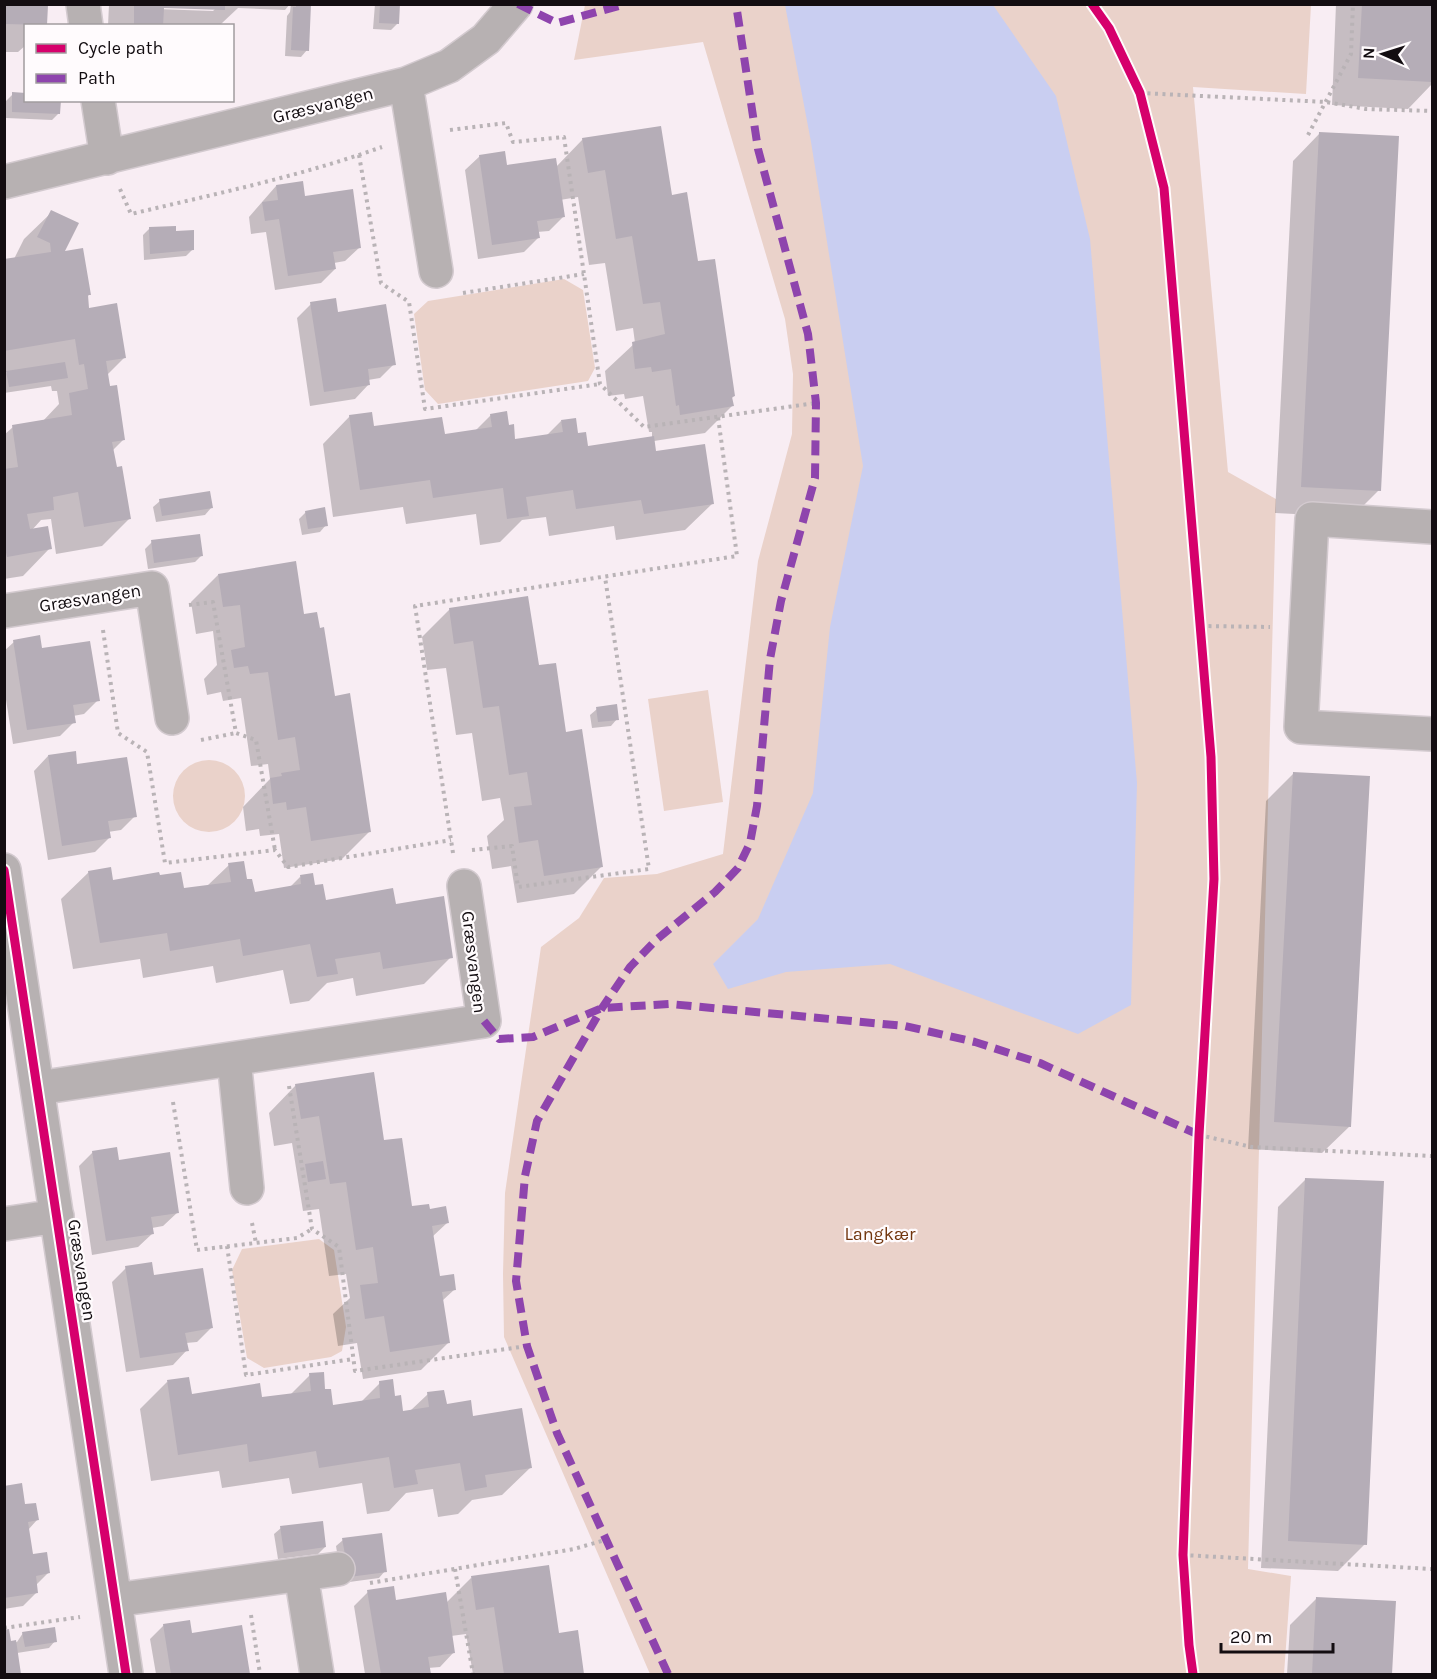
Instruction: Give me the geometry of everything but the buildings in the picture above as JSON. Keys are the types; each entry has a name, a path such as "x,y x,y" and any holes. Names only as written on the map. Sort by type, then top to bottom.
{"street":[{"path":"83,4 86,24"},
{"name":"Græsvangen","path":"4,182 107,159 406,84 449,66 486,39 516,4"},
{"path":"406,84 444,283"},
{"path":"98,102 107,159"},
{"path":"1432,527 1312,519 1301,728 1432,734"},
{"name":"Græsvangen","path":"4,611 152,588 172,718"},
{"name":"Græsvangen","path":"4,870 126,1674"},
{"name":"Græsvangen","path":"38,1088 484,1021 464,886"},
{"path":"234,1059 247,1188"},
{"name":"Græsvangen","path":"4,1224 57,1216"},
{"path":"116,1606 246,1582 338,1569"},
{"path":"301,1574 317,1674"}],"path":[{"path":"1308,135 1351,54 1353,4"},
{"path":"1143,103 1138,88 1326,102 1366,108 1432,111"},
{"path":"107,159 131,214 243,187 358,155 414,135 506,123 513,142 564,137 600,384 644,427 816,403"},
{"path":"358,155 381,283 409,302 420,300"},
{"path":"444,283 584,274"},
{"path":"409,302 425,409 600,384"},
{"path":"464,886 457,878 415,606 737,556 717,417"},
{"path":"465,851 512,846 518,887 649,869 604,577"},
{"path":"98,597 118,733 147,752 165,863 275,850"},
{"path":"156,609 213,602 236,733 256,740 275,850 288,867 451,840"},
{"path":"1200,614 1202,636"},
{"path":"1201,626 1306,627"},
{"path":"283,1052 312,1228 339,1247 355,1371 527,1346"},
{"path":"1199,1146 1200,1123"},
{"path":"1199,1135 1252,1147 1432,1156"},
{"path":"227,1246 246,1375 353,1359"},
{"path":"338,1569 347,1587 574,1548 605,1540"},
{"path":"1184,1543 1184,1566"},
{"path":"1183,1555 1432,1569"},
{"path":"455,1569 473,1674"},
{"path":"246,1582 260,1674"},
{"path":"4,1628 116,1606"}],"green space":[{"name":"Langkær","path":"585,5 1311,5 1306,94 1193,87 1228,472 1276,499 1248,1569 1291,1576 1284,1674 650,1674 504,1337 505,1193 541,947 579,918 604,878 657,874 723,854 758,561 792,434 793,374 785,319 703,42 574,60"},
{"path":"564,279 583,290 595,368 588,381 438,404 425,390 414,314 428,301"},
{"path":"708,690 723,802 664,811 648,699"},
{"path":"209,760 229,766 239,776 245,796 239,816 229,826 209,832 189,826 179,816 173,796 179,776 189,766"},
{"path":"319,1239 334,1250 346,1327 342,1351 331,1357 264,1368 247,1358 232,1270 242,1249"}],"water":[{"path":"785,5 993,5 1056,96 1090,239 1137,783 1131,1005 1078,1034 890,964 786,972 728,989 713,964 758,919 813,793 830,627 863,466 811,142"}],"marked path":[{"path":"518,4 557,23 626,4"},
{"path":"668,1674 557,1433 527,1346 516,1281 525,1176 537,1121 602,1008 630,967 656,940 715,892 738,868 750,843 757,806 770,659 781,601 815,478 816,403 808,334 758,149 736,4"},
{"path":"484,1021 499,1039 533,1037 602,1008 670,1004 905,1026 975,1042 1040,1063 1199,1135"}],"cycle path":[{"path":"1092,4 1109,28 1140,93 1164,188 1211,757 1214,879 1199,1135 1183,1555 1193,1674"},
{"path":"4,870 126,1674"}]}
